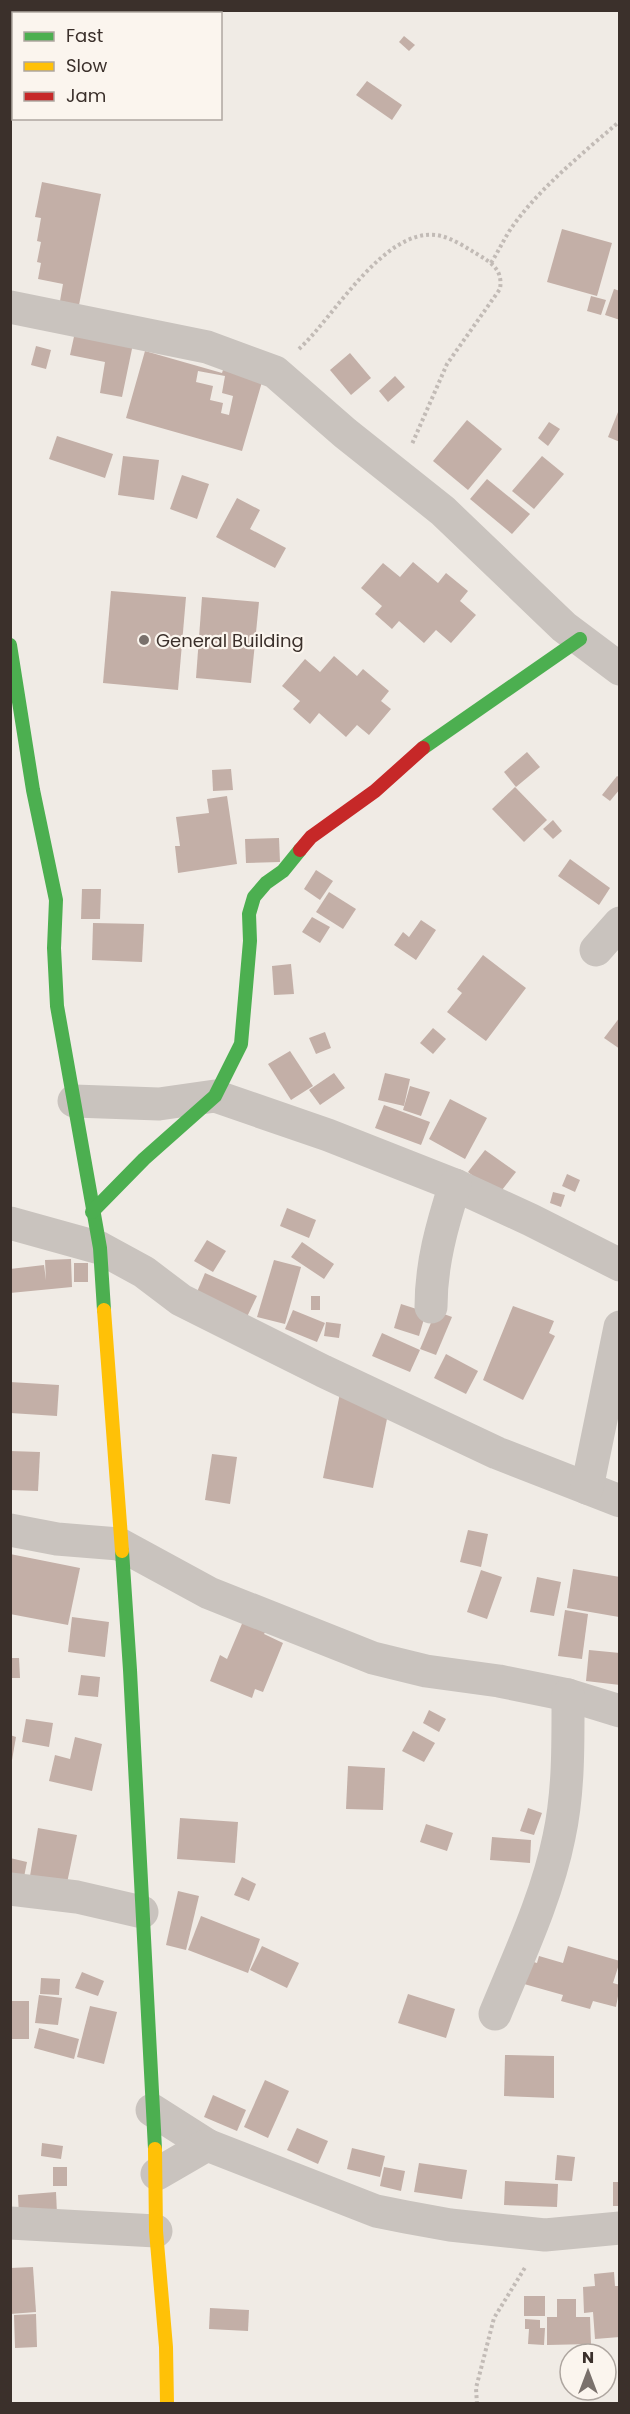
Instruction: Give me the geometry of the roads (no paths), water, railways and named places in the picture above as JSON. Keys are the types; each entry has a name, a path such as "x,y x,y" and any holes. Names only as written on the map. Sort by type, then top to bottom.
{"street":[{"path":"10,33 12,25"},
{"path":"10,307 207,347 275,372 345,433 443,511 530,596 580,639 620,669"},
{"path":"92,1212 144,1158 215,1096 241,1044 250,941 249,914 255,897 266,883 283,871 310,837 375,791 415,754 466,716 580,639"},
{"path":"10,645 12,669 33,789 56,900 54,948 57,1006 100,1248 119,1544 130,1670 157,2174 156,2231 166,2347 167,2403"},
{"path":"596,950 620,923"},
{"path":"74,1101 159,1104 215,1096 328,1135 455,1185 620,1264"},
{"path":"431,1307 432,1271 443,1220 455,1185"},
{"path":"10,1223 100,1248 144,1272 180,1300 202,1311 497,1453 620,1501"},
{"path":"587,1488 620,1327"},
{"path":"10,1530 57,1539 119,1544 209,1593 373,1658 426,1671 499,1681 568,1695 620,1711"},
{"path":"495,2014 536,1913 559,1840 565,1788 568,1695"},
{"path":"10,1889 76,1897 142,1912"},
{"path":"152,2110 207,2145 376,2211 450,2225 545,2235 620,2228"},
{"path":"157,2174 207,2145"},
{"path":"10,2223 156,2231"}],"place":[{"name":"General Building","path":"144,640"}]}
